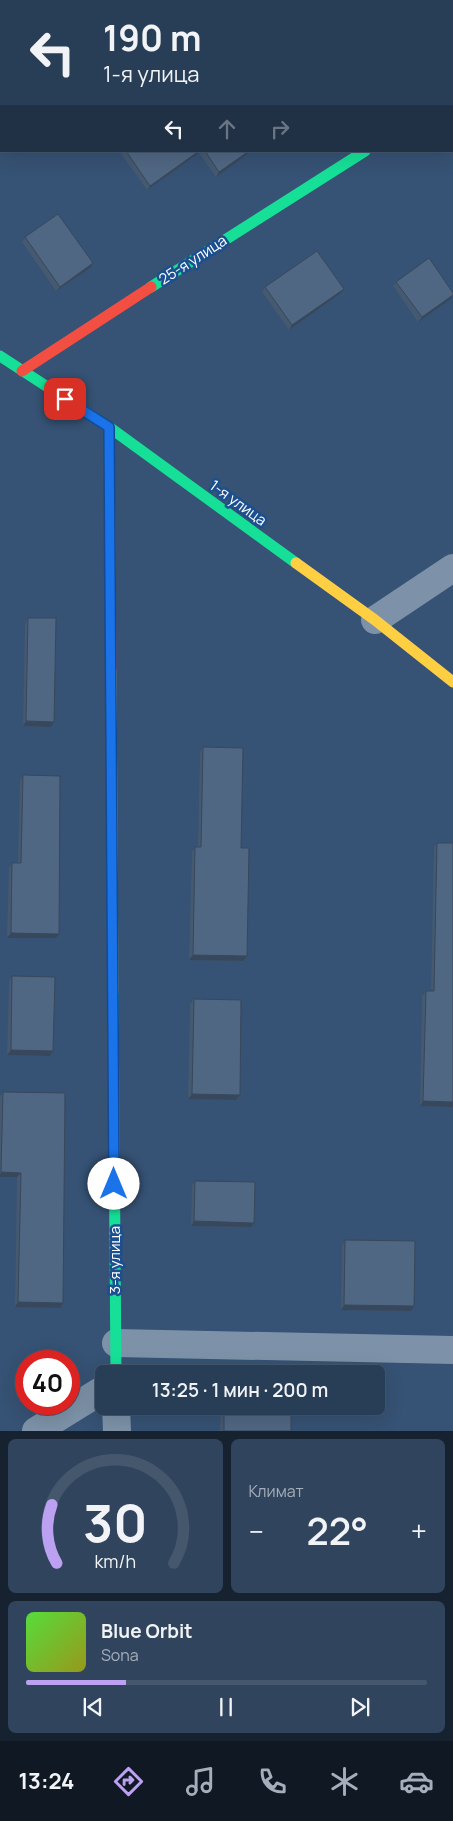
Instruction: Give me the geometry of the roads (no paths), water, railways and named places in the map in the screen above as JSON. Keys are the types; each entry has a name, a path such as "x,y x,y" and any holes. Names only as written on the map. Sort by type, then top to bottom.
{"street":[{"name":"25-я улица","path":"22,371 96,325 172,273 363,152"},
{"name":"1-я улица","path":"0,356 109,427 375,620 453,682"},
{"name":"3-я улица","path":"109,427 116,1365"},
{"path":"375,620 453,568"},
{"path":"116,1343 453,1350"},
{"path":"36,1431 95,1395"},
{"path":"116,1415 117,1431"}]}
